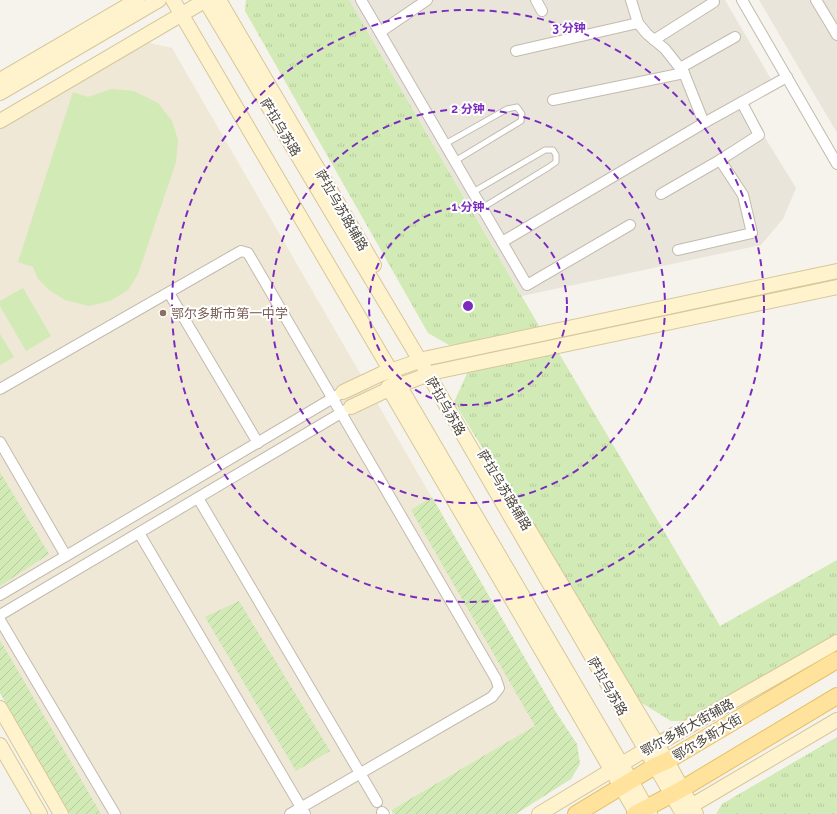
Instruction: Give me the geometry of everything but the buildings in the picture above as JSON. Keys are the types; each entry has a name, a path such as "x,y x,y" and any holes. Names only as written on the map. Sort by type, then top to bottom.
{"main road":[{"name":"鄂尔多斯大街","path":"576,814 837,660"},
{"path":"641,813 837,696"}],"street":[{"path":"0,80 137,0"},
{"path":"0,93 173,6 205,0"},
{"name":"萨拉乌苏路","path":"205,0 424,359 651,747"},
{"name":"萨拉乌苏路辅路","path":"219,0 424,359"},
{"path":"362,0 527,285 630,225"},
{"path":"380,32 427,0"},
{"path":"536,0 542,11"},
{"path":"630,0 638,23 647,34 665,49 682,70 704,123"},
{"path":"742,0 837,164"},
{"path":"654,40 714,2"},
{"path":"821,2 837,35"},
{"path":"0,110 173,6"},
{"path":"0,121 173,6"},
{"path":"173,6 617,767 641,813"},
{"path":"516,51 638,23"},
{"path":"553,100 682,70 735,37"},
{"path":"502,242 704,123 787,77"},
{"path":"661,194 720,160 759,135 742,103"},
{"path":"678,250 752,233 743,195 720,160"},
{"path":"0,389 241,251 248,253 338,395 496,679 499,688 492,697 360,774 304,811 290,814"},
{"path":"0,595 338,395 386,373 424,359 837,271"},
{"path":"0,615 346,410 394,387 432,373 837,287"},
{"path":"168,293 258,443"},
{"path":"0,442 66,556"},
{"path":"198,498 377,802"},
{"path":"139,533 304,811"},
{"path":"0,620 115,814"},
{"name":"鄂尔多斯大街辅路","path":"539,814 651,747 837,642"},
{"path":"0,708 61,814"},
{"path":"651,747 677,792 686,812 837,720"},
{"path":"0,745 40,814"}],"lane":[{"path":"445,144 507,109 517,108 522,114 521,121 455,161"},
{"path":"473,192 545,150 553,150 556,155 556,162 482,208"}],"shaded area":[{"path":"349,0 725,0 771,79 764,84 769,92 752,102 748,110 796,188 783,219 761,245 522,296"},
{"path":"759,0 837,0 837,133"},
{"name":"鄂尔多斯市第一中学","path":"146,42 172,48 557,714 383,814 70,814 0,693 0,128"}],"green space":[{"path":"246,0 349,0 542,331 481,342 449,345 428,333 245,11"},
{"path":"112,89 134,91 158,103 172,121 178,140 176,162 138,274 128,290 110,301 89,306 65,300 49,290 38,279 33,267 18,262 73,92 88,97"},
{"path":"23,288 51,336 26,351 0,306 0,301"},
{"path":"0,334 14,357 0,365"},
{"path":"557,350 720,626 837,560 837,639 696,721 671,721 640,702 454,402 469,369"},
{"path":"0,472 49,554 0,586"},
{"path":"432,497 557,714 577,744 580,764 571,779 516,814 393,814 391,810 535,726 411,510"},
{"path":"239,601 330,751 296,771 205,617"},
{"path":"0,640 101,814 70,814 0,693"},
{"path":"837,737 837,814 716,814 722,804"}],"place":[{"name":"鄂尔多斯市第一中学","path":"163,313"}]}
